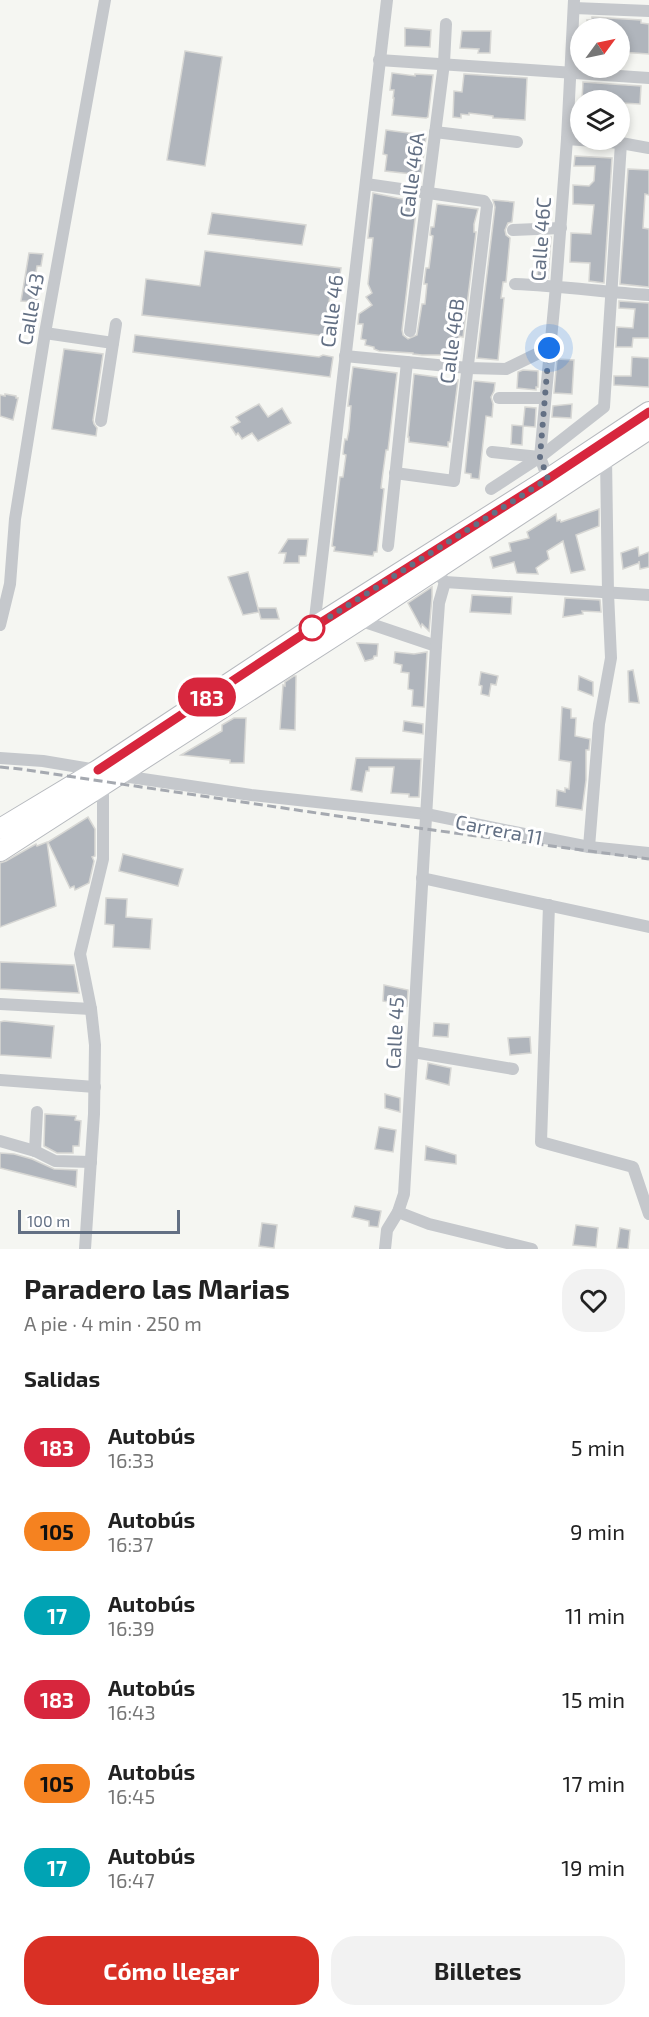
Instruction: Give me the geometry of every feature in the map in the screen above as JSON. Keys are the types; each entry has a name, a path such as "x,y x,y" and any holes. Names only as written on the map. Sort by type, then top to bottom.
{"main road":[{"path":"0,851 106,777 649,412"},
{"path":"319,635 359,620 440,576 606,457 649,429"},
{"path":"0,829 106,777"}],"street":[{"name":"Calle 43","path":"0,625 10,584 15,519 45,333 105,0"},
{"name":"Calle 46","path":"319,635 345,356 387,0"},
{"path":"574,4 634,5 649,11"},
{"name":"Calle 46A","path":"410,331 444,63 446,24"},
{"path":"379,60 570,72"},
{"path":"630,77 649,78"},
{"name":"Calle 46C","path":"548,479 540,457 561,228 571,78"},
{"path":"435,132 517,142"},
{"path":"630,145 649,148"},
{"path":"491,489 540,457 604,406 621,150"},
{"path":"366,184 428,194"},
{"name":"Calle 46B","path":"395,473 454,481 468,368 487,206 484,201 428,194"},
{"path":"513,230 561,228"},
{"path":"515,284 649,295"},
{"path":"101,421 116,324"},
{"path":"45,333 113,343"},
{"path":"345,356 468,368 506,369 549,348"},
{"path":"388,546 406,362"},
{"path":"499,398 545,398"},
{"path":"492,452 540,457"},
{"path":"589,847 599,724 611,658 606,457"},
{"path":"440,576 649,595"},
{"name":"Calle 45","path":"385,1249 387,1230 398,1212 404,1194 440,576"},
{"path":"359,620 436,646"},
{"name":"Carrera 11","path":"0,758 43,761 106,777 426,814 589,847 649,853"},
{"path":"85,1249 95,1087 95,1045 91,1009 80,954 103,859 106,777"},
{"path":"423,878 649,927"},
{"path":"549,905 542,1142 633,1167 649,1214"},
{"path":"0,1004 91,1009"},
{"path":"413,1052 513,1069"},
{"path":"0,1080 95,1087"},
{"path":"35,1150 37,1112"},
{"path":"0,1141 35,1150 55,1161 91,1162"},
{"path":"398,1212 429,1224 532,1249"}],"building":[{"path":"630,19 641,20 641,23 649,24 649,54 630,53"},
{"path":"405,28 431,30 430,47 405,46"},
{"path":"462,31 491,31 490,53 478,53 479,49 460,48"},
{"path":"185,51 222,57 205,166 167,160"},
{"path":"392,73 415,76 415,74 433,75 428,117 392,115 394,90 390,90"},
{"path":"464,74 527,78 525,120 493,118 493,116 469,113 469,115 461,114 461,118 453,117 454,91 462,92"},
{"path":"583,82 641,86 640,104 630,104 630,90 583,90"},
{"path":"386,130 426,137 421,175 385,171 387,155 383,154"},
{"path":"575,156 612,158 604,283 589,281 590,263 570,262 571,233 591,234 594,205 573,204 573,185 589,186 594,181 595,166 574,166"},
{"path":"628,169 649,170 649,195 645,194 643,228 649,229 649,287 620,284"},
{"path":"373,193 417,202 402,330 403,335 408,339 417,335 422,304 425,304 427,284 424,284 426,268 429,268 433,236 430,235 431,227 434,227 437,204 478,209 474,224 474,232 476,232 463,337 459,336 458,349 452,349 452,355 379,351 365,345 366,340 361,339 363,324 358,324 359,314 372,305 366,297 372,293 368,284 373,238 368,238"},
{"path":"493,200 514,202 512,222 508,223 505,230 506,235 510,238 506,282 503,282 501,298 504,298 498,360 477,358 495,207"},
{"path":"212,213 306,225 302,245 208,234"},
{"path":"541,237 551,237 548,278 537,277"},
{"path":"205,251 341,268 338,288 331,287 325,336 142,315 146,279 200,286"},
{"path":"29,253 43,254 41,266 37,266 34,285 40,286 37,302 21,301"},
{"path":"619,301 649,303 649,338 633,338 632,347 616,347 617,327 633,328 635,309 619,308"},
{"path":"135,335 333,357 330,377 133,352"},
{"path":"64,349 103,354 93,420 97,428 96,436 52,429"},
{"path":"632,357 649,358 649,387 614,385 614,376 631,376"},
{"path":"557,359 574,360 572,394 554,393"},
{"path":"353,367 397,373 388,450 386,450 382,479 381,488 384,489 377,552 374,552 373,556 334,551 335,547 332,546 340,477 343,477 346,455 343,454 344,445 349,430 351,406 348,406"},
{"path":"538,371 536,390 517,388 518,372"},
{"path":"414,374 458,380 448,447 409,442"},
{"path":"474,381 495,383 491,397 492,417 486,416 479,479 471,478 471,474 465,473"},
{"path":"5,394 18,398 13,420 0,416 0,395 5,396"},
{"path":"259,404 268,417 282,408 291,423 258,441 252,433 242,439 231,427 240,422 236,417"},
{"path":"572,404 571,418 552,417 553,406"},
{"path":"525,407 536,408 535,427 523,426"},
{"path":"512,425 523,426 522,445 511,444"},
{"path":"599,509 599,526 576,535 585,570 571,573 563,541 547,551 549,559 536,568 538,574 517,573 514,562 493,568 490,557 511,551 509,543 529,538 527,532 556,514 557,521 561,522"},
{"path":"288,539 308,539 306,556 299,556 299,563 284,563 286,553 279,553"},
{"path":"638,547 639,556 649,552 649,567 640,569 639,561 623,569 621,553"},
{"path":"248,572 259,612 243,615 228,577"},
{"path":"432,587 429,631 422,624 421,627 408,603"},
{"path":"472,595 512,597 511,614 470,612"},
{"path":"565,598 600,600 601,612 582,611 583,614 563,617"},
{"path":"258,608 276,608 279,619 261,619"},
{"path":"357,643 378,644 377,656 365,661"},
{"path":"395,652 414,654 427,652 424,707 412,706 413,690 408,689 409,673 401,672 402,665 394,663"},
{"path":"633,670 639,703 629,702 628,671"},
{"path":"481,672 498,676 496,685 491,684 489,696 481,694 482,686 479,685"},
{"path":"296,676 295,730 280,729 283,685 285,686 285,682"},
{"path":"579,676 593,682 593,696 578,690"},
{"path":"562,707 571,709 571,718 576,718 575,736 590,739 589,750 586,750 586,780 582,810 556,806 557,790 565,792 565,788 569,789 571,762 559,760"},
{"path":"234,718 246,718 244,763 181,755 222,731 222,725"},
{"path":"404,721 423,724 423,734 403,731"},
{"path":"356,758 421,759 419,797 391,793 394,767 369,767 369,771 366,771 362,792 351,790"},
{"path":"88,817 95,829 95,856 92,857 94,861 89,883 75,890 74,886 70,888 48,842"},
{"path":"47,842 56,906 0,927 0,863 36,844 37,846"},
{"path":"123,854 183,869 178,886 119,871"},
{"path":"106,898 127,899 126,917 152,919 150,949 113,947 114,925 105,924"},
{"path":"0,962 74,965 79,993 0,989"},
{"path":"384,985 408,990 407,1006 383,1001"},
{"path":"0,1022 54,1026 51,1058 0,1055"},
{"path":"434,1023 449,1024 448,1037 433,1036"},
{"path":"530,1037 531,1053 510,1055 508,1038"},
{"path":"428,1063 451,1068 449,1085 426,1079"},
{"path":"385,1094 400,1098 400,1112 385,1108"},
{"path":"45,1114 76,1116 75,1120 81,1121 79,1146 73,1146 73,1153 57,1153 44,1146"},
{"path":"379,1127 396,1130 393,1152 375,1149"},
{"path":"426,1146 456,1155 456,1164 425,1160"},
{"path":"0,1153 32,1159 54,1169 77,1170 76,1187 0,1168"},
{"path":"355,1206 381,1211 378,1227 369,1226 369,1221 352,1217"},
{"path":"262,1223 277,1225 274,1248 259,1246"},
{"path":"576,1225 598,1228 596,1247 573,1245"},
{"path":"620,1228 630,1230 628,1249 617,1248"}],"railway":[{"path":"0,767 649,859"}],"bus line":[{"name":"183","path":"98,770 314,627 548,479 649,412"}],"route":[{"path":"312,628 548,479 540,457 549,348"}]}
